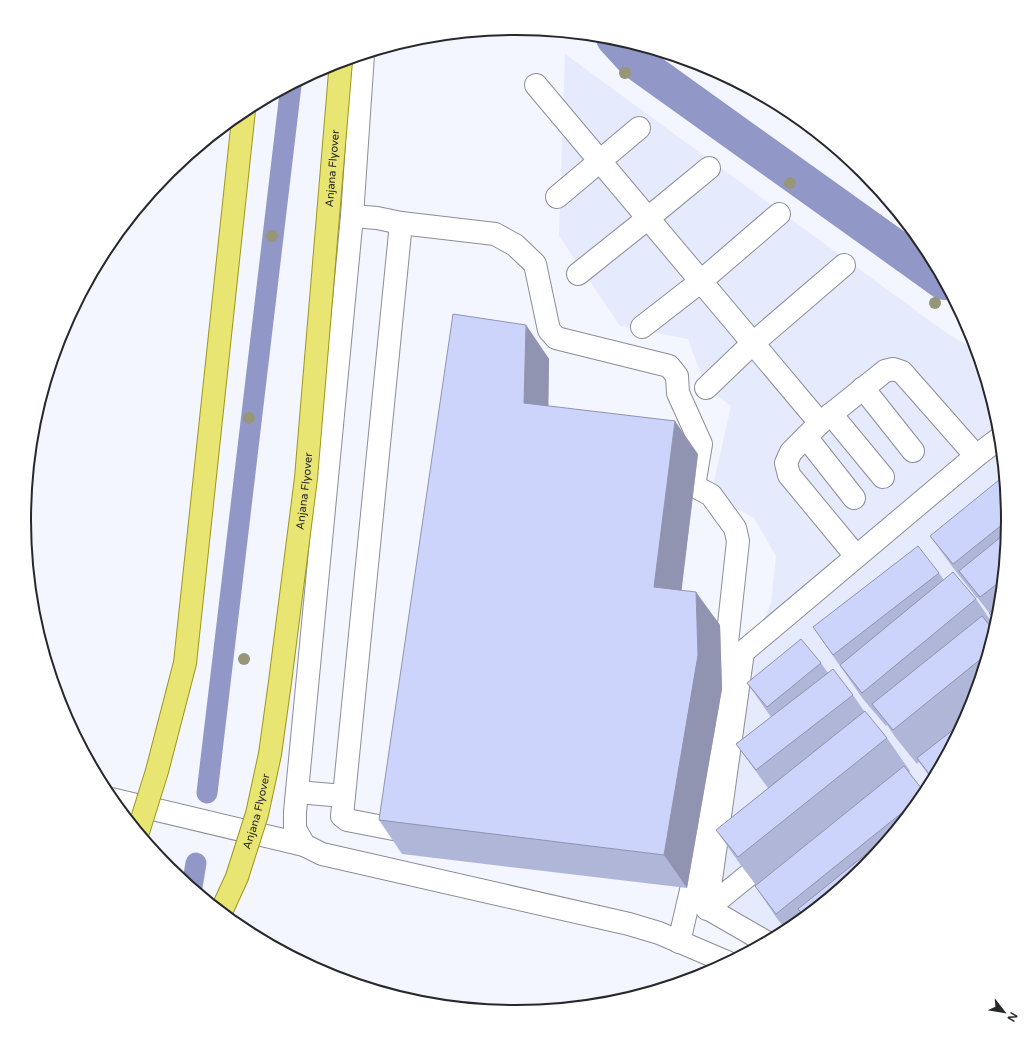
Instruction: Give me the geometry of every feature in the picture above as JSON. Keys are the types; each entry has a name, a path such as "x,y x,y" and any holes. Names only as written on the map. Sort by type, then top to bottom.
{"main road":[{"name":"Anjana Flyover","path":"223,907 237,877 257,814 270,754 306,478 340,68"},
{"path":"140,826 157,771 184,663 243,120"}],"street":[{"path":"304,845 296,829 295,812 352,216 363,60"},
{"path":"536,85 819,425 883,477"},
{"path":"557,197 639,128"},
{"path":"578,274 648,219 709,168"},
{"path":"642,327 700,282 779,214"},
{"path":"352,216 495,234 505,238 516,245 535,264 549,330 556,338 669,366 677,376 678,393 702,444 694,486 711,495 735,528 738,541 722,689 684,884 679,942"},
{"path":"401,223 342,816 347,820 433,837"},
{"path":"706,388 752,344 844,265"},
{"path":"856,556 789,474 786,463 791,452 819,425 863,388 885,371 893,369 902,372 976,456"},
{"path":"863,388 913,450"},
{"path":"819,425 854,498"},
{"path":"707,909 743,652 856,556 995,442"},
{"path":"297,792 344,796"},
{"path":"122,802 304,845 322,854 629,924 659,933 721,959"},
{"path":"707,909 788,844"},
{"path":"707,909 760,939"}],"shaded area":[{"path":"565,54 948,334 968,346 984,394 992,425 997,457 1000,488 1000,552 992,615 975,676 964,706 936,763 890,829 822,896 785,923 747,946 719,923 713,814 746,662 771,603 776,556 754,518 711,495 731,406 706,388 688,339 620,326 559,236"}],"building":[{"path":"453,314 526,325 524,403 675,421 654,587 696,592 698,655 664,855 379,820"},
{"path":"999,480 1001,526 953,564 930,536"},
{"path":"1000,537 997,584 980,597 959,571"},
{"path":"918,546 939,573 833,655 813,627"},
{"path":"953,572 976,599 862,693 840,665"},
{"path":"993,610 992,616 989,613"},
{"path":"982,616 989,625 980,660 893,730 872,704"},
{"path":"801,639 821,663 767,707 747,683"},
{"path":"833,669 853,695 756,770 736,744"},
{"path":"865,711 887,738 738,857 716,830"},
{"path":"953,729 929,774 917,758"},
{"path":"904,766 920,787 903,812 776,914 755,886"},
{"path":"873,848 836,885 801,912 798,909"}],"waterway":[{"path":"622,47 635,61 934,275"},
{"path":"207,793 290,91"},
{"path":"193,882 196,863"}]}
